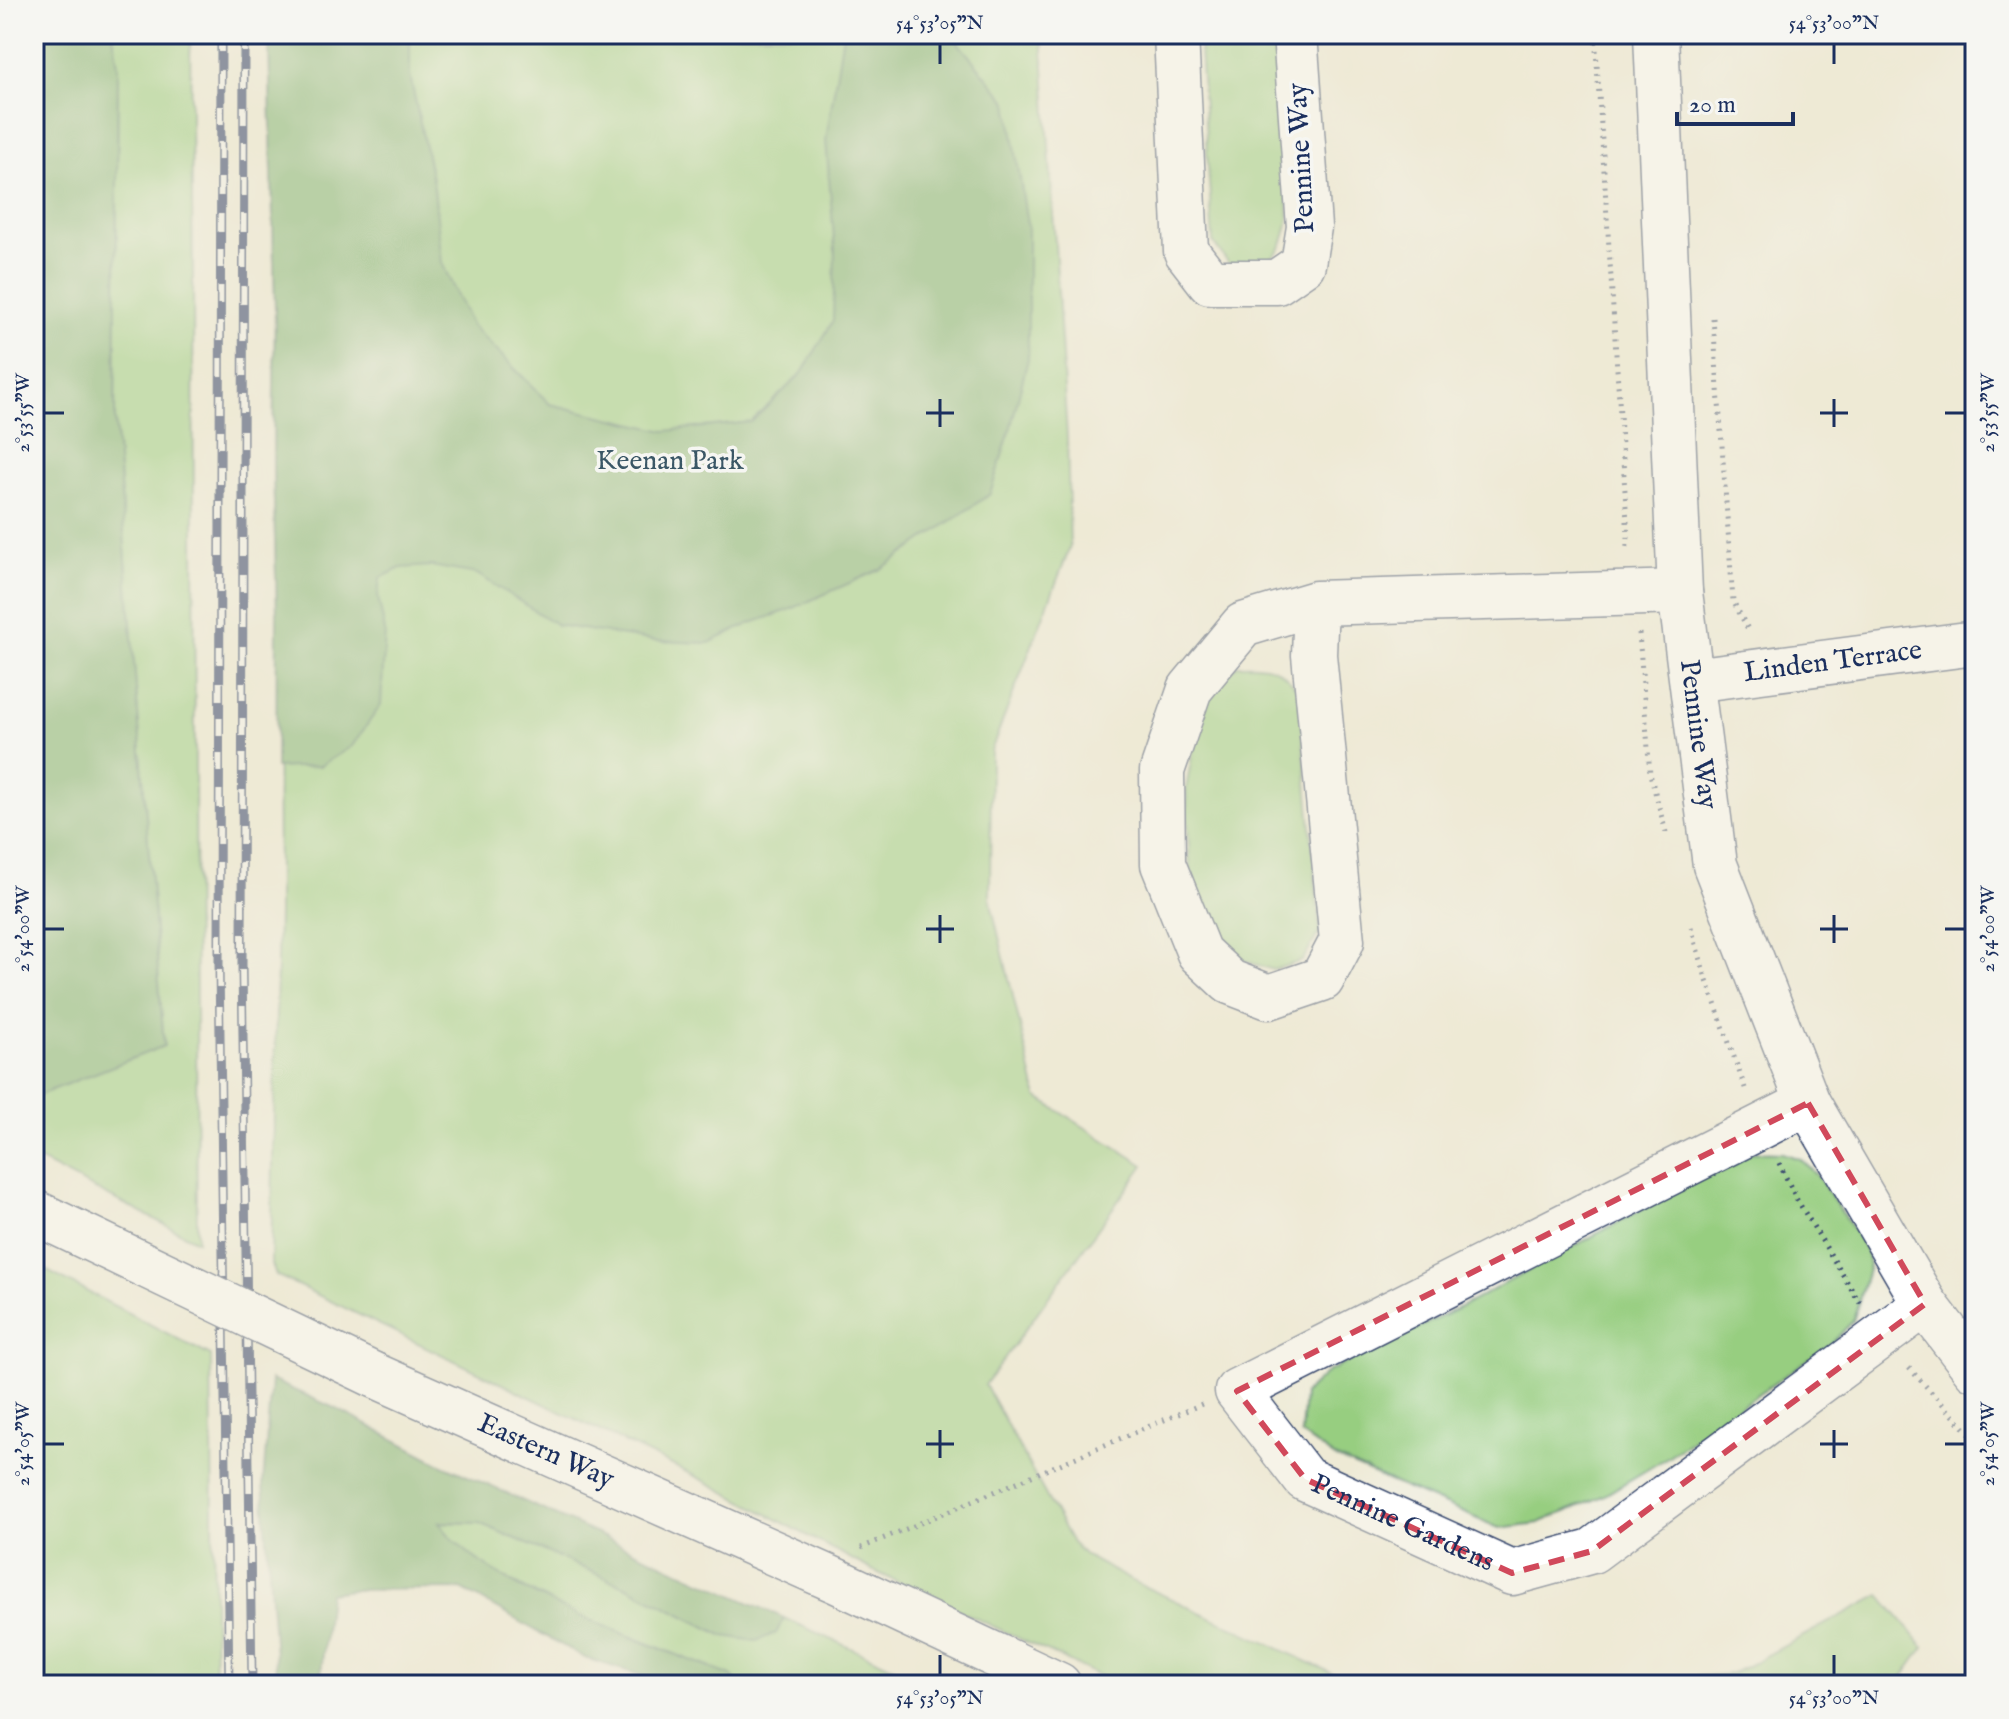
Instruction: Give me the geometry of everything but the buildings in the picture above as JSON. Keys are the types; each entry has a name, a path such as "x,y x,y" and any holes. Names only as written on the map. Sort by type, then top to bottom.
{"street":[{"name":"Pennine Way","path":"1176,34 1186,251 1210,282 1277,282 1303,264 1309,227 1295,34"},
{"name":"Pennine Way","path":"1656,34 1680,592 1715,865 1808,1103 1925,1304 1975,1369"},
{"path":"1316,603 1314,655 1342,941 1322,979 1269,997 1230,982 1199,953 1163,864 1162,771 1190,689 1243,625 1316,603 1680,592"},
{"name":"Linden Terrace","path":"1692,680 1975,643"},
{"path":"1237,1391 1808,1103"},
{"name":"Eastern Way","path":"34,1212 374,1375 837,1581 1059,1685"},
{"name":"Pennine Gardens","path":"1237,1391 1305,1479 1512,1573 1592,1551 1925,1304"}],"path":[{"path":"837,1581 849,1553 1237,1391"}],"highlighted area":[{"path":"1808,1103 1925,1304 1592,1551 1512,1573 1305,1479 1237,1391 1761,1127"}],"green space":[{"path":"34,34 113,34 118,66 115,420 164,1046 34,1097"},
{"path":"113,34 190,34 197,1241 34,1158 34,1097 164,1045 115,420 118,66"},
{"name":"Keenan Park","path":"269,34 1042,34 1067,437 1070,547 991,751 990,899 1037,1097 1144,1165 985,1385 1072,1543 1086,1556 1128,1579 1358,1685 1119,1685 872,1570 701,1479 276,1275 271,1261 278,913 273,465 275,309"},
{"path":"269,34 410,34 410,76 434,188 442,263 471,325 550,404 665,431 751,422 802,373 833,321 835,251 826,140 843,34 954,34 1008,102 1028,230 1028,359 990,494 881,569 709,643 655,641 557,625 477,574 431,566 401,568 380,578 378,597 385,631 381,705 352,746 320,766 276,768 275,309"},
{"path":"1199,34 1276,34 1289,219 1278,252 1248,270 1229,264 1213,242"},
{"path":"1237,665 1272,668 1299,691 1320,931 1302,961 1273,970 1239,959 1209,932 1190,868 1186,789 1201,705"},
{"path":"1748,1152 1782,1153 1800,1159 1817,1175 1866,1250 1869,1266 1853,1321 1831,1344 1663,1460 1603,1496 1539,1523 1499,1528 1334,1457 1301,1434 1304,1394 1327,1372 1465,1305"},
{"path":"34,1264 211,1356 215,1685 40,1685 34,1516"},
{"path":"271,1380 339,1410 441,1464 784,1618 776,1633 756,1641 724,1636 632,1589 479,1523 439,1522 461,1547 530,1592 616,1631 731,1676 740,1685 673,1685 585,1658 461,1589 329,1593 320,1685 277,1685 263,1484"},
{"path":"437,1522 479,1523 632,1589 724,1636 776,1633 784,1618 933,1685 740,1685 731,1676 567,1611 466,1553"},
{"path":"1880,1595 1924,1647 1897,1685 1626,1685 1627,1682 1732,1674"}],"railway":[{"path":"221,34 219,965 229,1685"},
{"path":"244,34 242,965 252,1685"}]}
